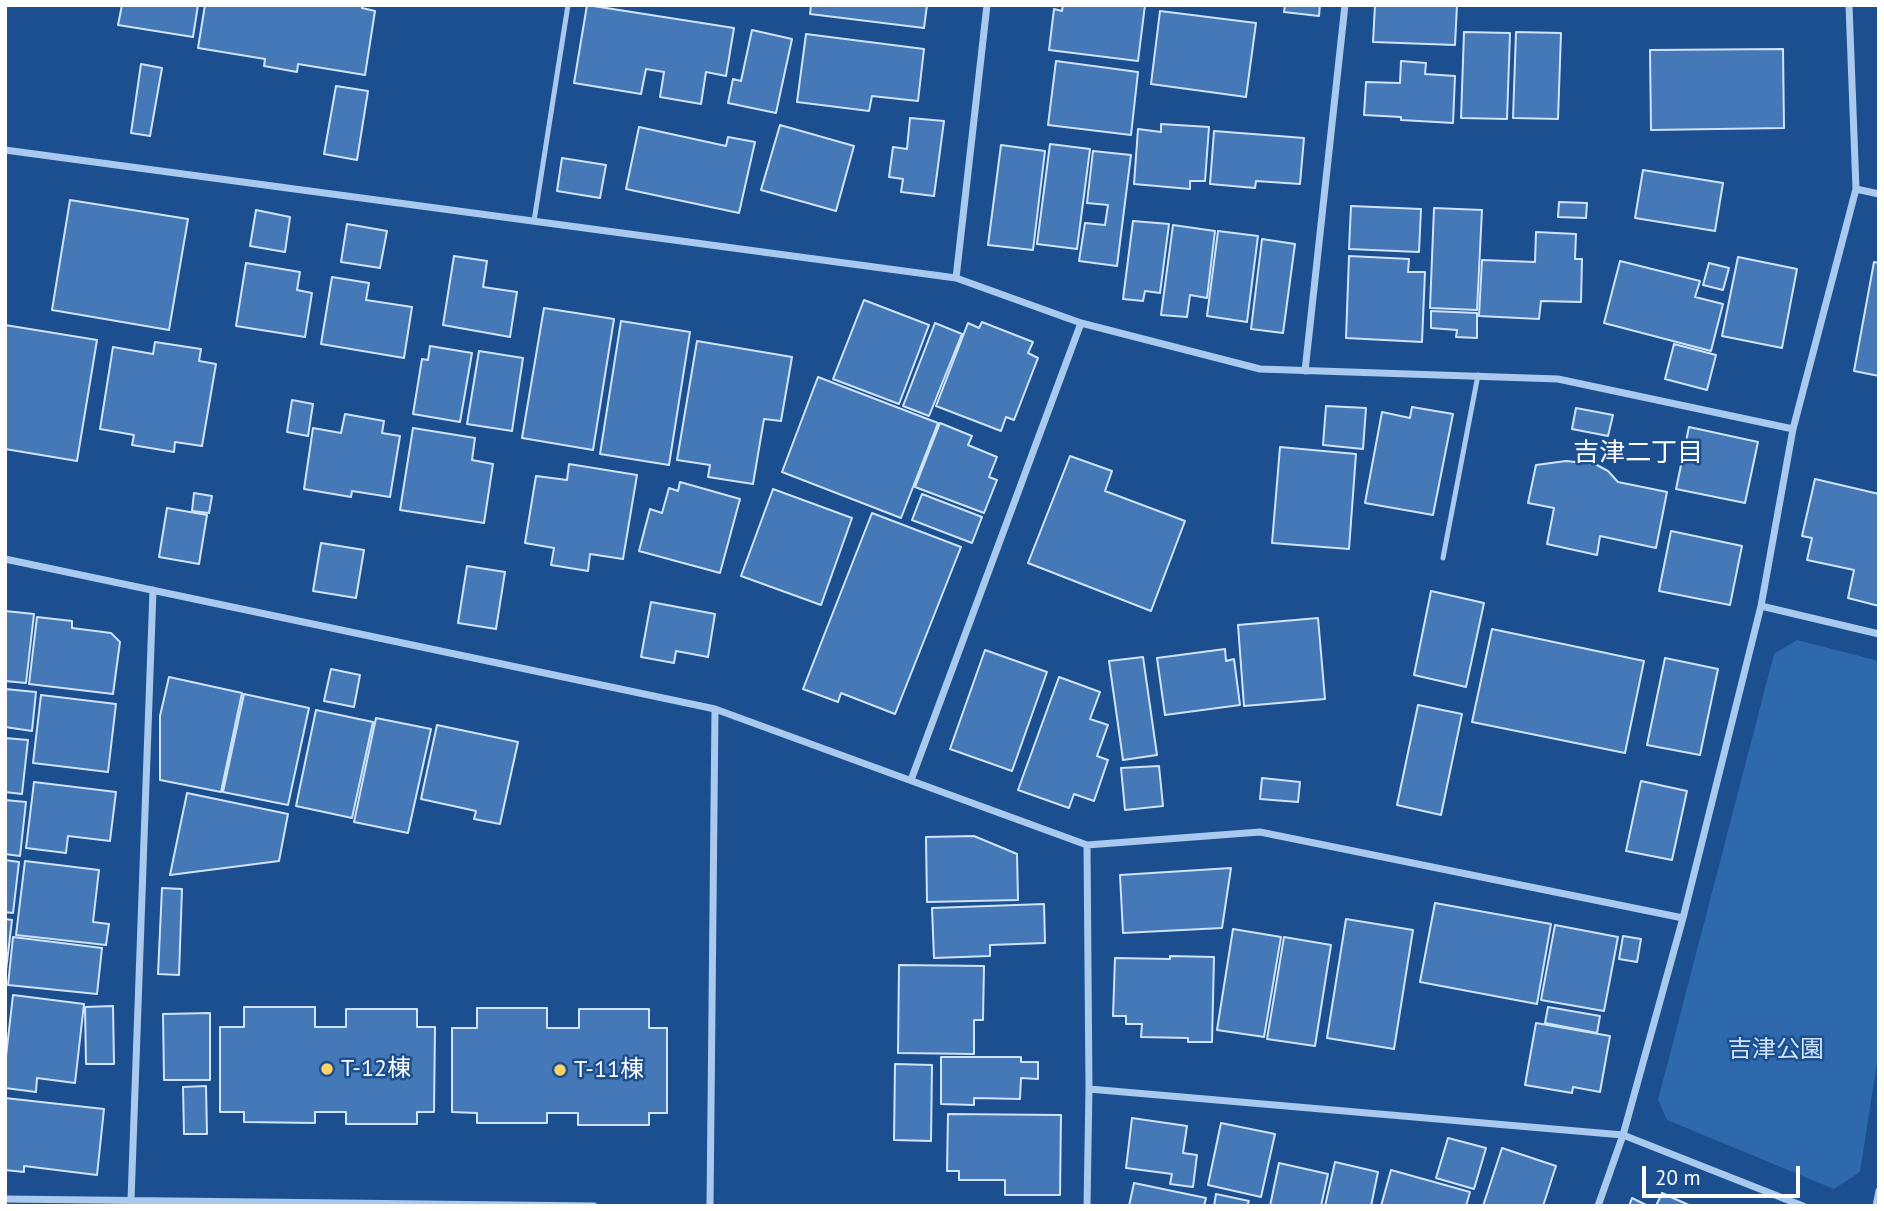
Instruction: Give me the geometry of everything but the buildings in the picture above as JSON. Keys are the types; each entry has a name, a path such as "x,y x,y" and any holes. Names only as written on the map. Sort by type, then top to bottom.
{"street":[{"path":"956,278 988,5"},
{"path":"1305,371 1345,5"},
{"path":"1598,1206 1623,1135 1683,918 1761,606 1793,429 1856,189 1849,5"},
{"path":"5,150 956,278 1081,323 1260,369 1558,379 1793,429"},
{"path":"1856,189 1879,194"},
{"path":"911,780 1081,323"},
{"path":"5,559 715,709 1087,845 1260,832 1683,918"},
{"path":"131,1200 153,590"},
{"path":"1761,606 1879,634"},
{"path":"710,1206 715,709"},
{"path":"1087,845 1087,1206"},
{"path":"1089,1089 1623,1135 1803,1206"},
{"path":"1877,1206 1879,1191"},
{"path":"5,1199 594,1206"}],"lane":[{"path":"534,221 568,5"},
{"path":"1443,558 1478,375"}],"green space":[{"name":"吉津公園","path":"1797,640 1879,661 1879,1050 1860,1172 1834,1189 1667,1120 1658,1100 1774,654"}],"place":[{"name":"T-12棟","path":"327,1069"},
{"name":"T-11棟","path":"560,1070"}],"district":[{"name":"吉津二丁目","path":"1638,454"}]}
